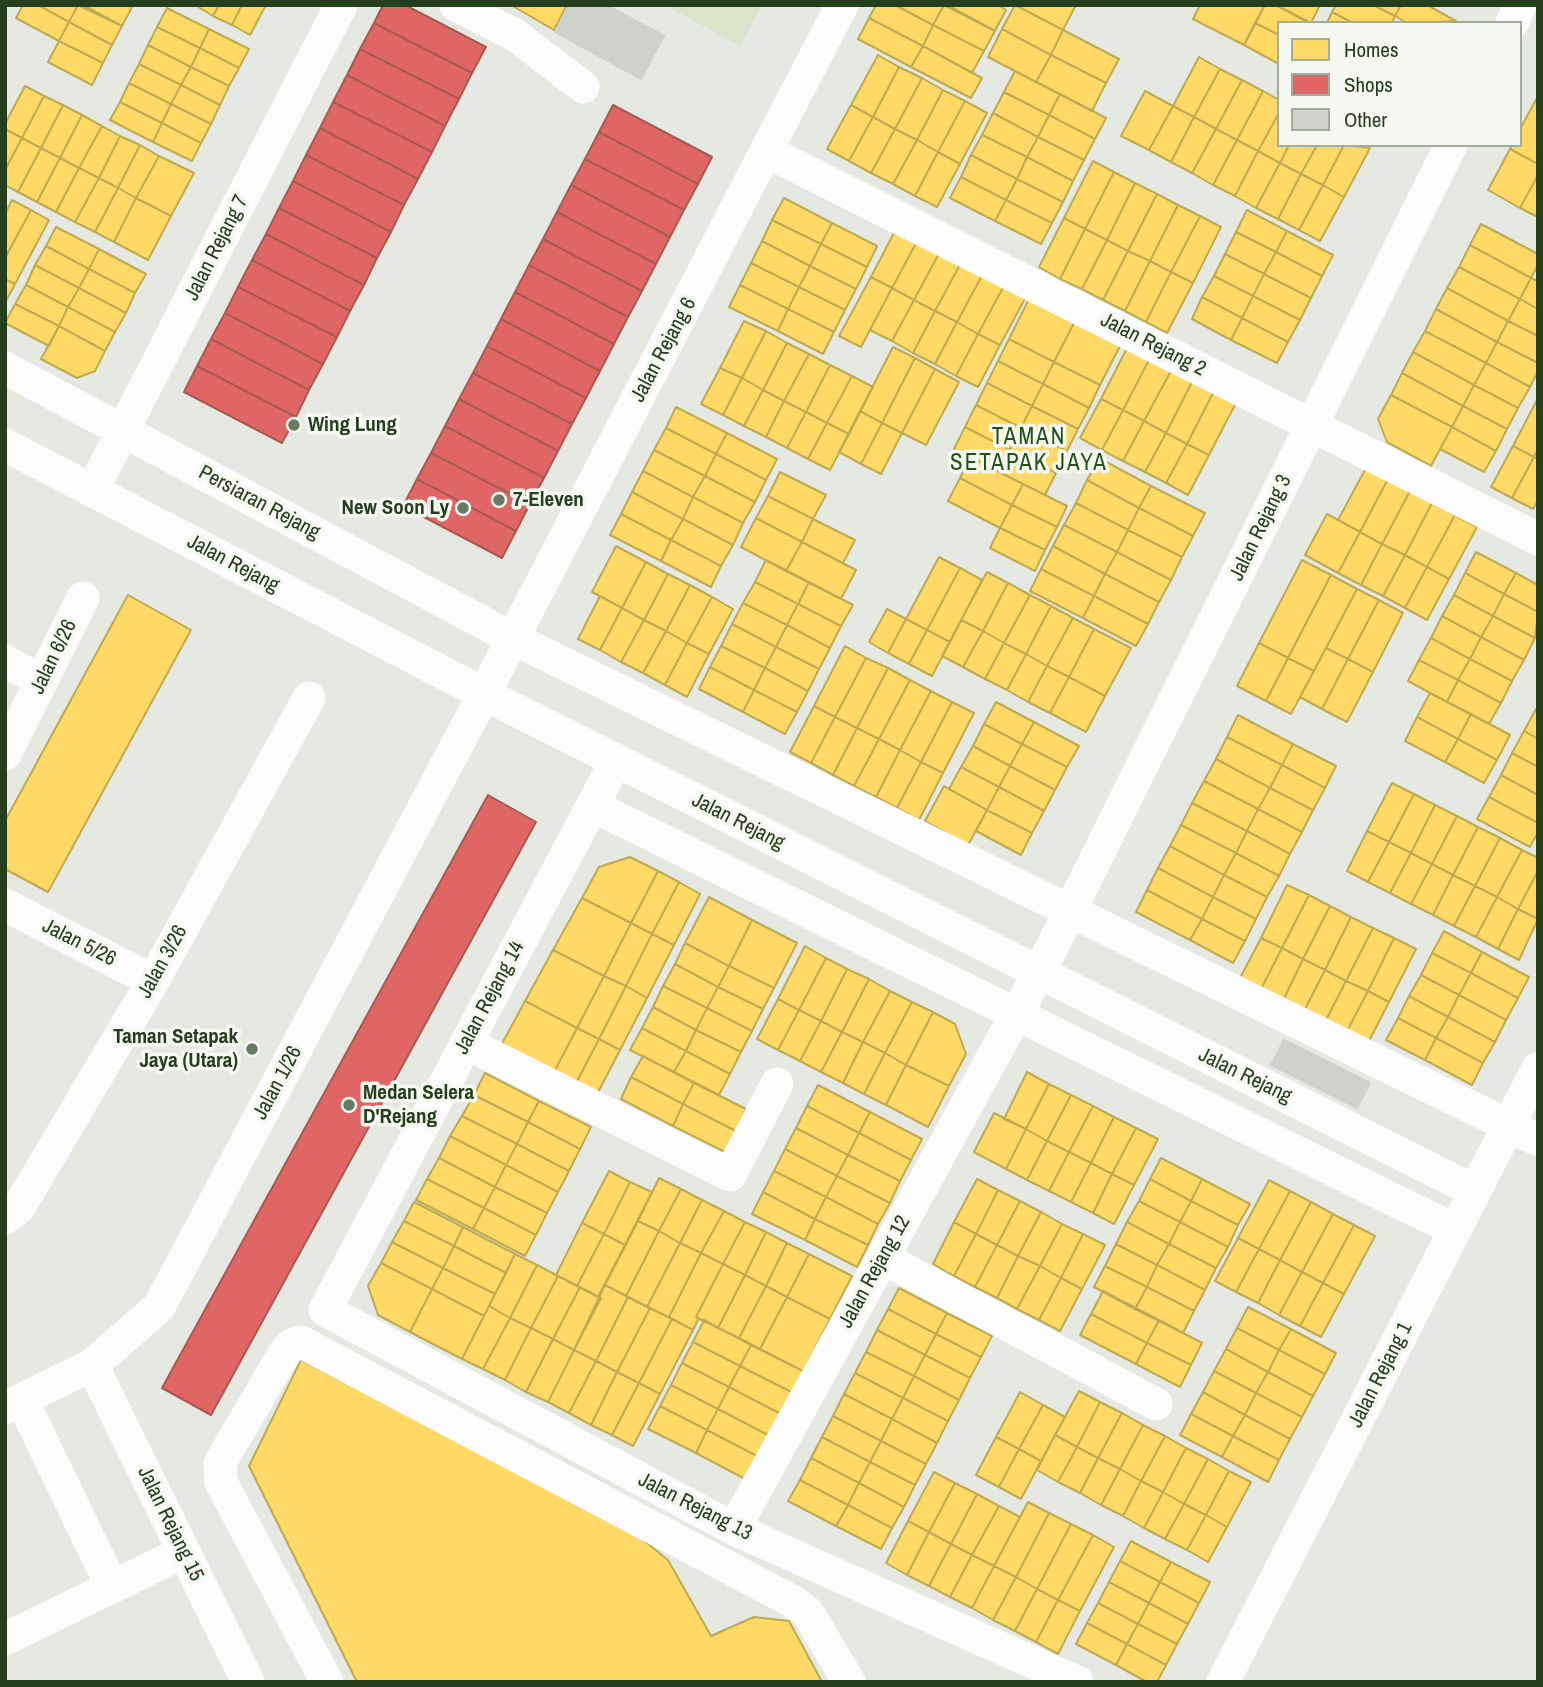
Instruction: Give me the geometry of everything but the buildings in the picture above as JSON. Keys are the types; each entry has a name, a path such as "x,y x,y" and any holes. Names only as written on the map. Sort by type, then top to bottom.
{"street":[{"name":"Jalan Rejang 7","path":"92,491 341,5"},
{"path":"456,5 515,35 583,87"},
{"name":"Jalan Rejang 6","path":"484,694 768,152 842,5"},
{"path":"1513,21 1520,5"},
{"name":"Jalan Rejang 3","path":"1039,974 1450,147"},
{"name":"Jalan Rejang 2","path":"768,152 1538,539"},
{"name":"Persiaran Rejang","path":"5,368 512,638 1538,1140"},
{"name":"Jalan Rejang","path":"5,445 616,761 1475,1191"},
{"name":"Jalan 6/26","path":"5,754 83,597"},
{"path":"5,662 42,681"},
{"name":"Jalan 1/26","path":"14,1404 92,1365 159,1307 484,694"},
{"name":"Jalan 3/26","path":"5,1218 19,1207 153,981 309,698"},
{"name":"Jalan Rejang 14","path":"325,1310 616,761"},
{"path":"593,806 1455,1230"},
{"name":"Jalan 5/26","path":"5,905 153,981"},
{"name":"Jalan Rejang 12","path":"734,1529 1039,974"},
{"path":"466,1043 730,1175 777,1084"},
{"name":"Jalan Rejang 1","path":"1223,1682 1538,1068"},
{"path":"883,1258 1156,1404"},
{"name":"Jalan Rejang 13","path":"325,1310 734,1529 1077,1682"},
{"path":"327,1682 221,1482 220,1463 285,1352 293,1344 301,1342 792,1601 808,1613 849,1682"},
{"name":"Jalan Rejang 15","path":"92,1365 248,1682"},
{"path":"14,1404 112,1587"},
{"path":"5,1639 184,1552"}],"green space":[{"path":"665,5 762,5 740,46"}],"place":[{"name":"Wing Lung","path":"294,425"},
{"name":"7-Eleven","path":"499,500"},
{"name":"New Soon Ly","path":"463,508"},
{"name":"Taman Setapak Jaya (Utara)","path":"252,1049"},
{"name":"Medan Selera D'Rejang","path":"349,1105"}],"district":[{"name":"TAMAN SETAPAK JAYA","path":"1029,451"}]}
